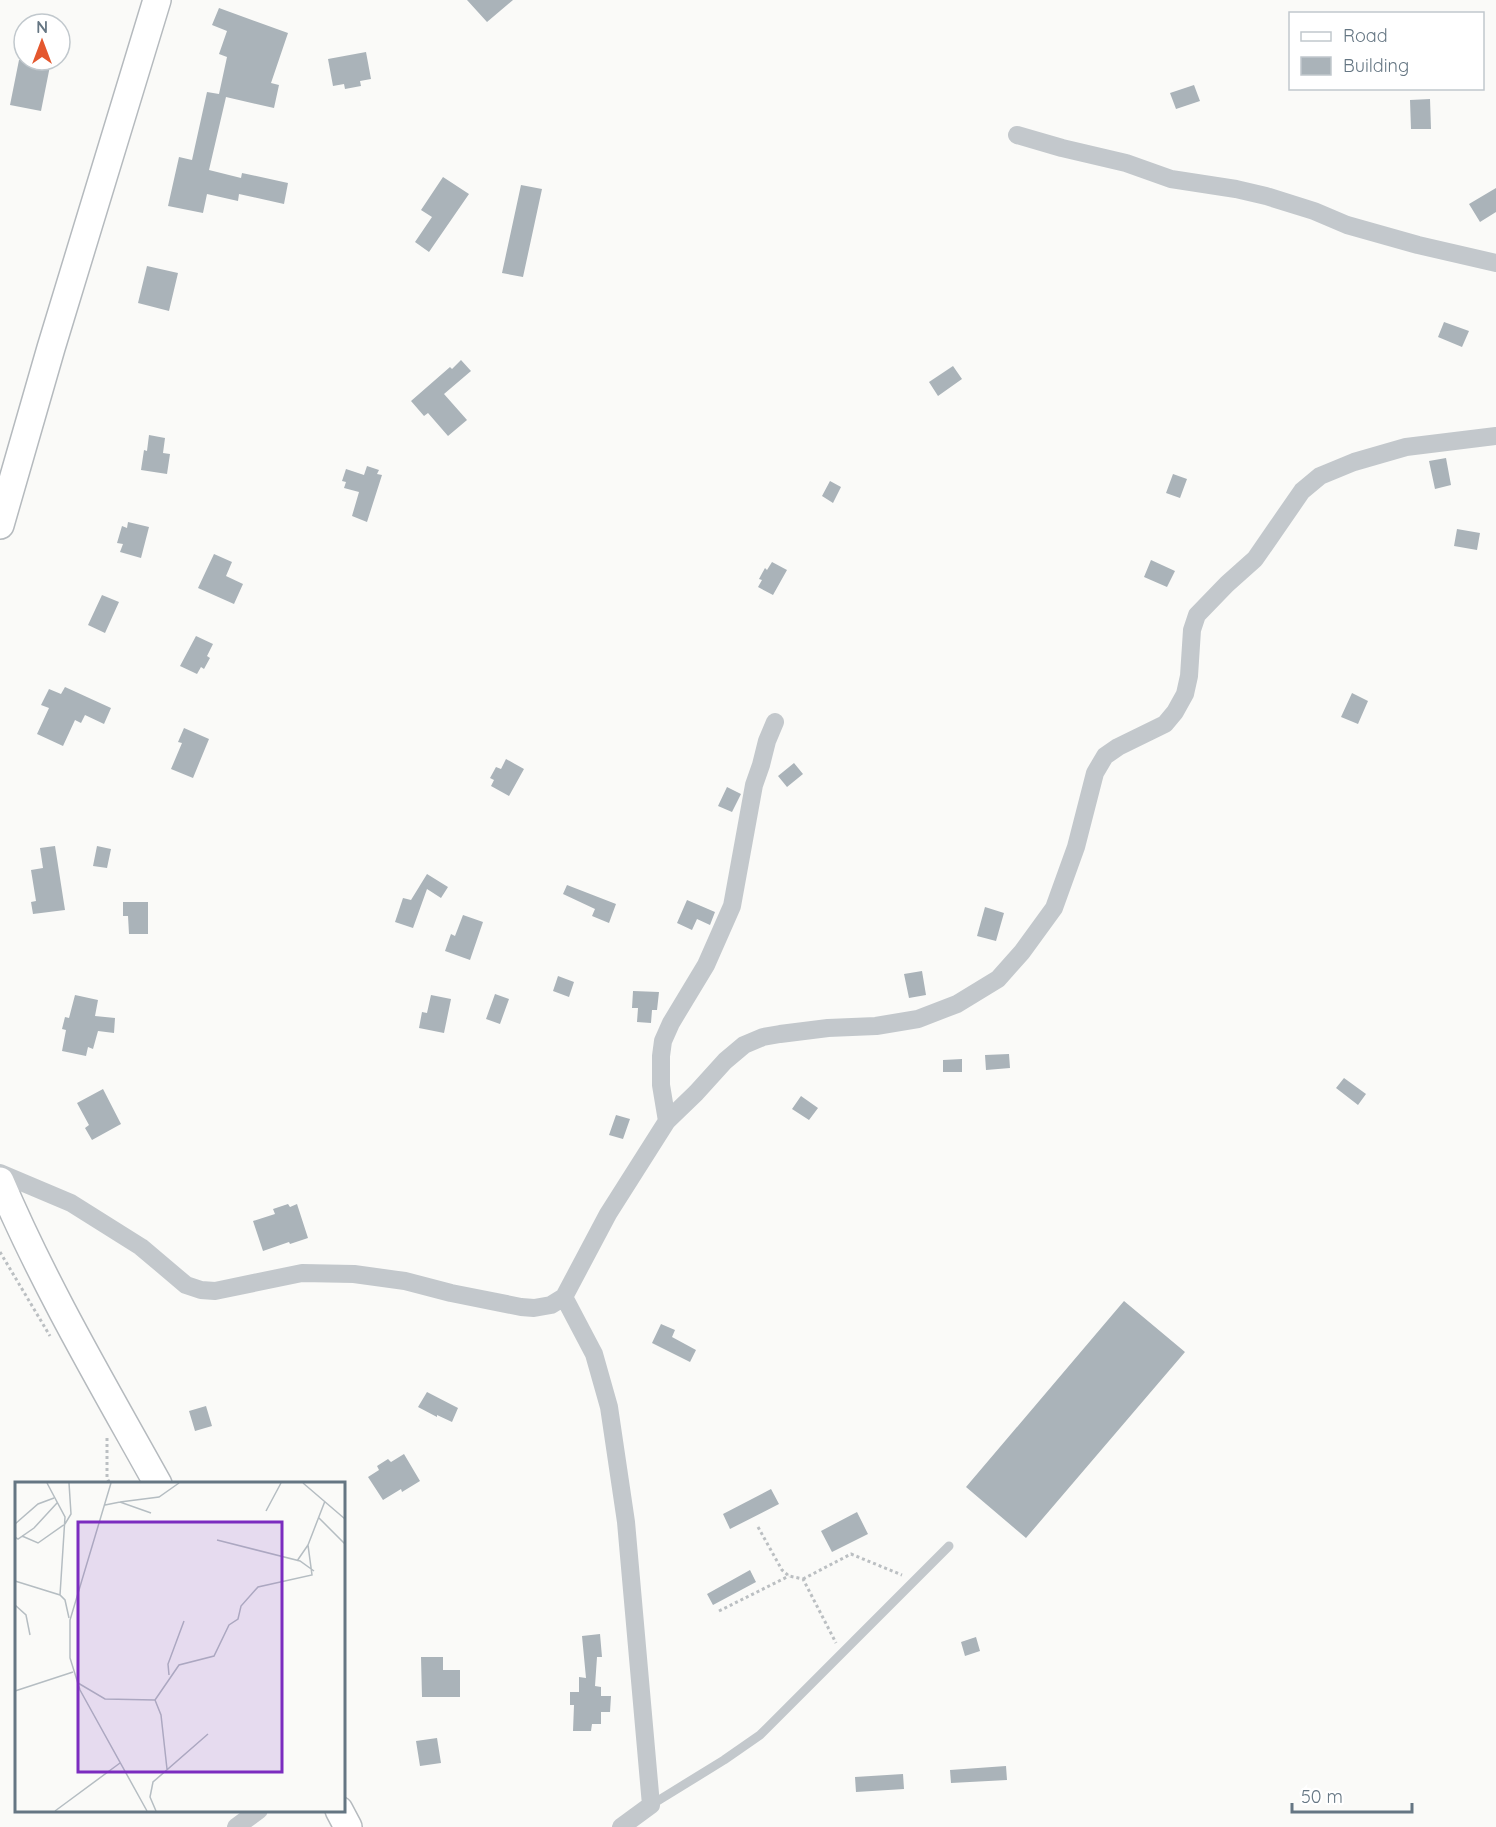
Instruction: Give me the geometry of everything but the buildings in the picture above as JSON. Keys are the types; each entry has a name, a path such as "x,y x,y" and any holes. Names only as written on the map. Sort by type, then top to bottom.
{"main road":[{"path":"0,525 51,348 157,0"},
{"path":"0,1181 19,1227 157,1482"},
{"path":"340,1812 348,1827"}],"street":[{"path":"1017,135 1125,163 1171,179 1266,196 1314,211 1347,225 1418,245 1496,263"},
{"path":"0,1173 71,1203 141,1247 186,1285 201,1290 216,1291 302,1273 354,1274 405,1281 521,1307 534,1308 551,1305 564,1297 608,1214 667,1121 744,1045 763,1037 828,1028 876,1026 918,1019 957,1004 998,979 1022,952 1054,908 1076,847 1095,773 1105,756 1165,723 1175,712 1185,694 1192,630 1197,615 1227,584 1256,559 1302,491 1320,476 1354,462 1406,447 1496,436"},
{"path":"667,1121 661,1085 663,1041 671,1023 706,965 732,906 754,785 775,722"},
{"path":"564,1297 594,1354 609,1407 626,1522 651,1805 621,1827"},
{"path":"236,1827 257,1812"}],"lane":[{"path":"651,1805 760,1735 949,1546"}],"path":[{"path":"0,1252 52,1339"},
{"path":"107,1436 107,1478 109,1482"},
{"path":"758,1527 782,1570 789,1576 803,1579 851,1554 915,1580"},
{"path":"719,1611 789,1576"},
{"path":"803,1579 841,1653"}]}
